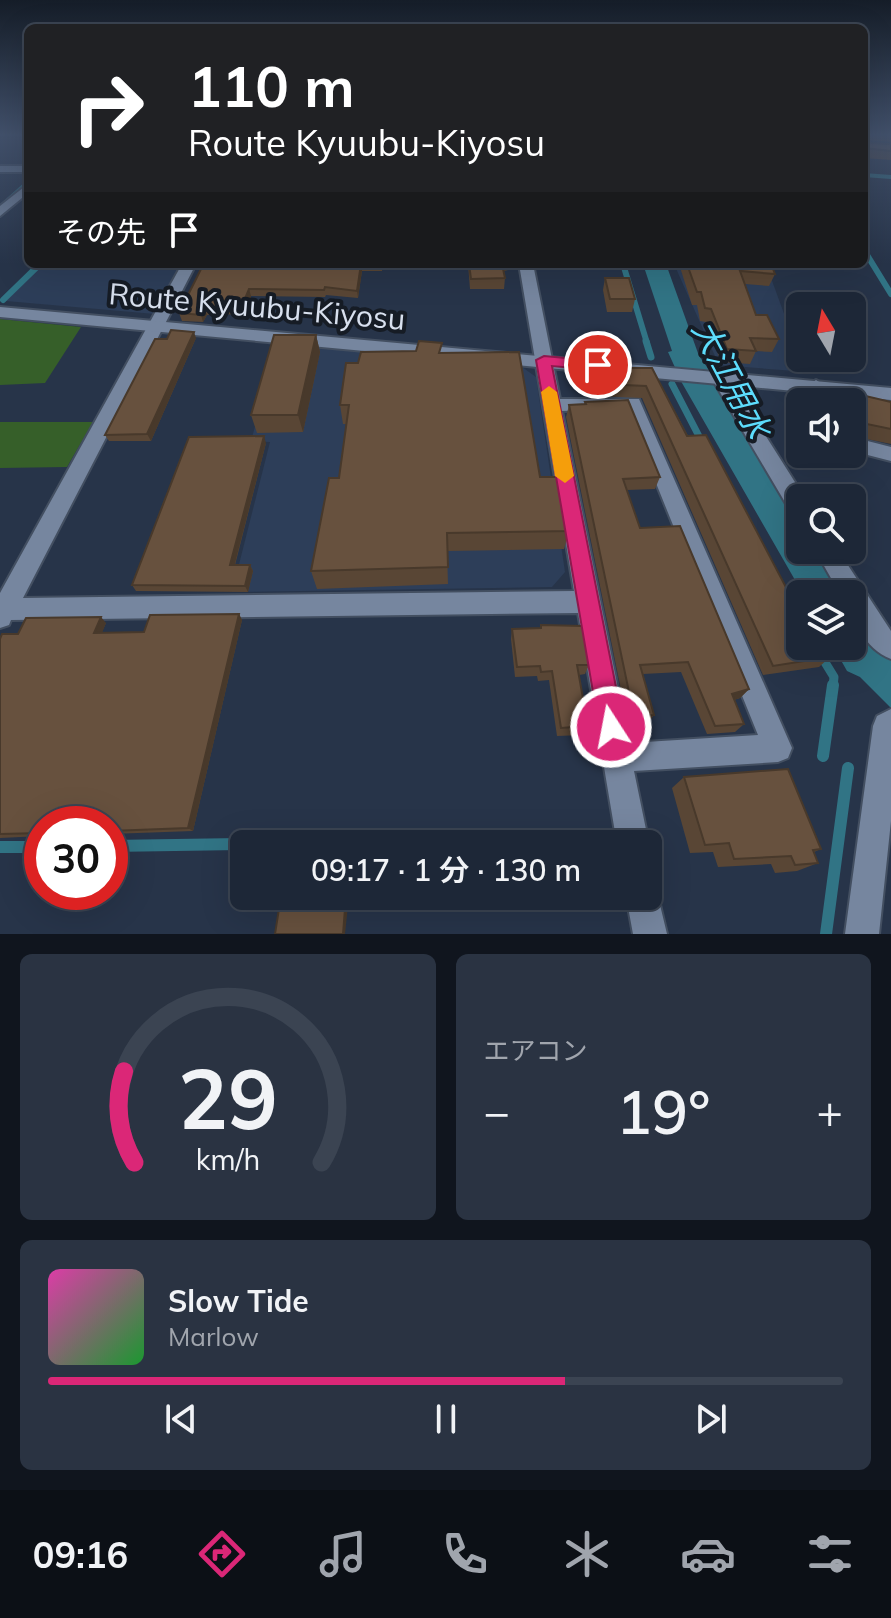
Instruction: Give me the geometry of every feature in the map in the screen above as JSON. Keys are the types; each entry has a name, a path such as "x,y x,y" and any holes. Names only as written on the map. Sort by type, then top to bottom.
{"street":[{"path":"0,212 24,191"},
{"path":"187,268 1,611 588,602"},
{"path":"527,268 630,830"},
{"name":"Route Kyuubu-Kiyosu","path":"0,312 673,372 786,389"},
{"path":"719,377 786,485"},
{"name":"Route Kyuubu-Kiyosu","path":"866,394 891,394"},
{"path":"552,405 633,403 778,748 617,758"},
{"path":"866,448 891,454"},
{"path":"834,564 877,635 891,647"},
{"path":"862,934 887,726 891,723"},
{"path":"646,910 650,934"}],"shaded area":[{"path":"39,268 180,268 155,314 6,301"},
{"path":"644,268 667,268 699,356 721,386 786,500 786,564 826,564 835,580 795,580 682,383 668,352 672,351"},
{"path":"676,268 767,268 786,319 786,370 719,365"},
{"path":"0,319 81,327 45,383 0,385"},
{"path":"278,344 522,367 536,377 565,572 552,587 232,592 270,442 251,441"},
{"path":"0,422 93,422 67,467 0,468"},
{"path":"866,631 891,656 891,708 860,677 847,671 841,660 866,660"}],"building":[{"path":"360,268 357,291 325,287 324,290 249,289 242,306 204,307 201,315 179,313 201,269"},
{"path":"470,268 503,268 505,278 471,279"},
{"path":"688,268 773,268 775,274 740,271 756,315 767,315 779,339 750,338 756,351 727,349 711,309 705,308 701,292 697,292"},
{"path":"605,278 629,278 635,299 610,299"},
{"path":"171,330 194,332 147,434 105,435 155,339 167,339"},
{"path":"274,335 316,335 298,415 251,415"},
{"path":"419,341 442,343 439,353 519,352 540,477 559,477 569,531 447,533 448,567 311,571 329,478 339,478 349,405 340,405 346,363 358,363 361,352 416,351"},
{"path":"601,368 652,368 687,436 706,435 786,587 786,660 811,660 773,666 646,386 601,384"},
{"path":"866,396 891,402 891,429 866,424"},
{"path":"628,400 660,477 623,479 640,528 680,526 749,689 732,694 744,724 715,726 688,662 640,665 654,715 634,716 569,405"},
{"path":"264,436 230,565 250,565 245,586 132,585 189,437"},
{"path":"239,614 188,828 128,830 128,806 24,806 24,833 0,834 2,634 18,634 26,618 101,617 94,633 144,632 150,615"},
{"path":"541,625 583,626 589,665 577,665 588,726 561,728 552,671 541,672 540,666 517,667 512,629 541,628"},
{"path":"788,769 821,849 813,850 818,863 795,865 791,856 734,859 729,843 705,845 684,777"},
{"path":"279,910 345,910 343,934 275,934"}],"waterway":[{"path":"0,207 24,186"},
{"path":"868,257 891,294"},
{"path":"3,300 36,268"},
{"path":"624,268 647,343"},
{"path":"646,341 651,357"},
{"path":"672,384 703,444"},
{"path":"824,660 834,677 833,687"},
{"path":"823,756 833,685"},
{"path":"826,934 848,768"},
{"path":"128,846 230,844"},
{"path":"0,847 24,847"}],"slow traffic":[{"path":"549,392 565,476"}],"route":[{"path":"598,365 544,360 611,727"}],"water label":[{"name":"大江用水","path":"731,379"}]}
